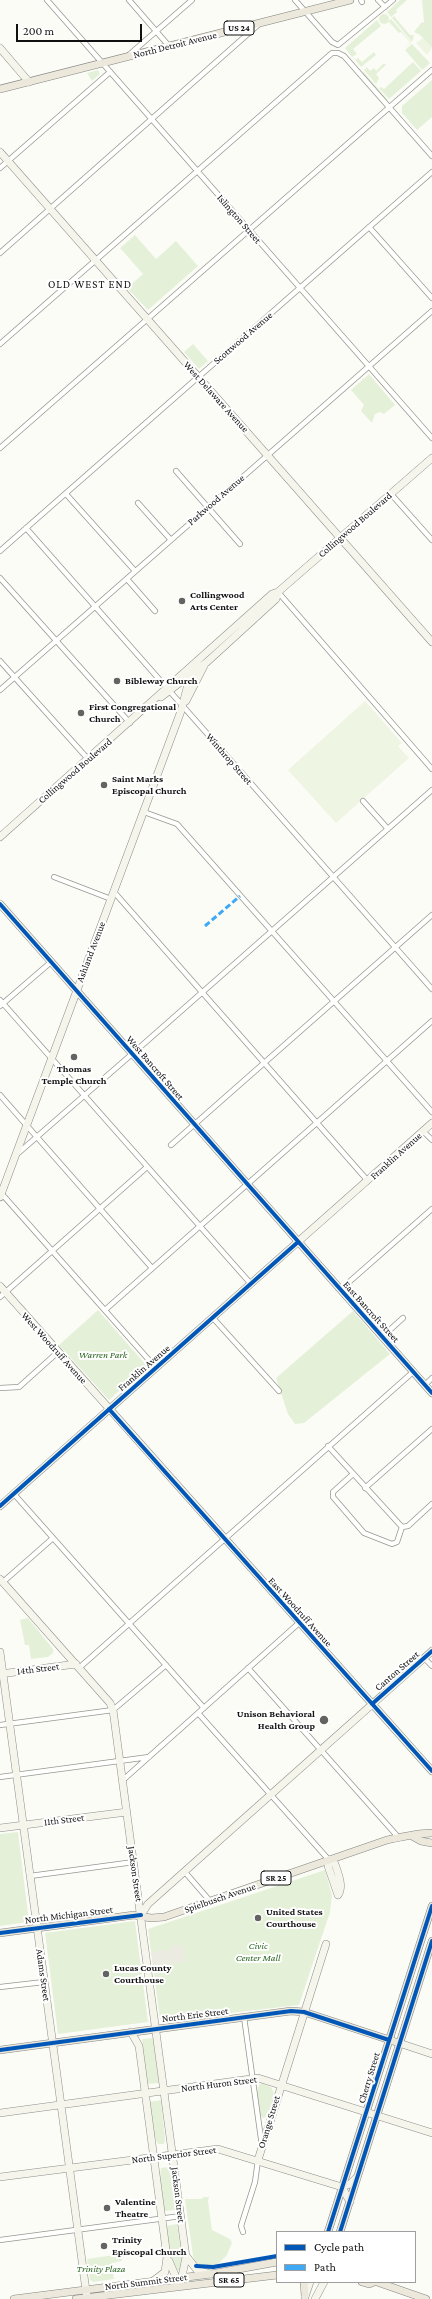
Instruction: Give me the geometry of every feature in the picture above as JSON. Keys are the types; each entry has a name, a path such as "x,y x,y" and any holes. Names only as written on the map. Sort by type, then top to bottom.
{"main road":[{"name":"North Detroit Avenue","path":"0,88 29,82 350,0"},
{"name":"Spielbusch Avenue","path":"141,1915 151,1918 160,1918 329,1860 399,1838 420,1833 432,1833"},
{"name":"Spielbusch Avenue","path":"412,1836 421,1841 432,1843"},
{"name":"Cherry Street","path":"328,2231 432,1906"},
{"name":"North Michigan Street","path":"0,1933 141,1915"},
{"name":"Cherry Street","path":"340,2231 432,1941"},
{"name":"North Erie Street","path":"0,2050 282,2012 304,2012 399,2043"},
{"path":"324,2231 336,2207"},
{"name":"North Summit Street","path":"14,2299 38,2298 85,2290 210,2274 276,2262"},
{"name":"North Summit Street","path":"76,2299 276,2275"},
{"path":"304,2283 305,2297"},
{"path":"378,2283 405,2296 426,2299"}],"street":[{"name":"Islington Street","path":"46,0 432,438"},
{"path":"129,0 170,46"},
{"path":"128,57 192,0"},
{"path":"295,0 332,42 340,45 372,15 393,0"},
{"path":"378,0 384,7"},
{"path":"0,253 260,23"},
{"path":"0,48 29,82"},
{"path":"0,344 331,54 337,52 342,55 432,156"},
{"path":"0,448 432,70"},
{"path":"0,168 110,72"},
{"name":"West Delaware Avenue","path":"0,152 432,642"},
{"name":"Scottwood Avenue","path":"0,551 432,172"},
{"path":"369,227 432,298"},
{"name":"Parkwood Avenue","path":"0,690 432,311"},
{"name":"Collingwood Boulevard","path":"168,689 192,674 207,662 272,594 278,592 432,458"},
{"path":"176,471 240,544"},
{"path":"66,494 135,571"},
{"path":"391,494 432,540"},
{"path":"138,503 171,540"},
{"name":"Winthrop Street","path":"26,528 432,989"},
{"path":"0,578 130,723"},
{"path":"127,579 155,610"},
{"path":"278,592 432,769"},
{"name":"Collingwood Boulevard","path":"0,837 168,689 199,657 245,623"},
{"name":"Ashland Avenue","path":"1,1195 144,812 199,657"},
{"path":"0,661 88,760"},
{"name":"Ashland Avenue","path":"182,706 207,662"},
{"path":"140,1048 432,790"},
{"path":"363,800 388,829"},
{"path":"144,812 177,824 432,1112"},
{"path":"54,877 112,895 202,993 368,1180"},
{"name":"West Bancroft Street","path":"0,904 298,1242"},
{"path":"170,1145 432,915"},
{"path":"51,962 1,1003 251,1284"},
{"path":"105,1310 432,1021"},
{"path":"16,1155 132,1054"},
{"path":"0,1095 152,1268"},
{"name":"Franklin Avenue","path":"0,1506 432,1123"},
{"path":"423,1131 432,1140"},
{"path":"3,1295 147,1166"},
{"path":"1,1195 52,1250 156,1368"},
{"path":"340,1290 432,1209"},
{"name":"East Bancroft Street","path":"298,1242 432,1393"},
{"name":"West Woodruff Avenue","path":"0,1286 3,1295 58,1352 109,1409"},
{"path":"212,1318 278,1391"},
{"path":"382,1337 403,1318"},
{"path":"0,1388 19,1387 58,1352"},
{"path":"77,1666 129,1624 413,1372"},
{"path":"424,1385 432,1378"},
{"name":"East Woodruff Avenue","path":"109,1409 432,1771"},
{"path":"365,1488 432,1429"},
{"path":"328,1446 402,1527"},
{"path":"353,1474 333,1492 333,1497 364,1534 392,1544 397,1542 402,1527"},
{"path":"14,1494 204,1708"},
{"path":"402,1527 408,1526 432,1504"},
{"path":"1,1580 52,1538"},
{"name":"Jackson Street","path":"1,1580 110,1703 113,1710 186,2257 184,2277 180,2286"},
{"path":"123,1780 299,1623"},
{"name":"Canton Street","path":"141,1915 146,1906 184,1871 432,1651"},
{"name":"Adams Street","path":"0,1652 1,1673 10,1724 87,2298"},
{"path":"424,1658 432,1666"},
{"path":"0,1725 113,1710 166,1665"},
{"name":"14th Street","path":"1,1673 77,1666"},
{"path":"248,1668 399,1838"},
{"path":"198,1713 329,1860"},
{"path":"0,1777 149,1757"},
{"name":"11th Street","path":"0,1828 127,1812"},
{"path":"30,1876 134,1862"},
{"path":"184,1871 210,1901"},
{"name":"Orange Street","path":"243,2232 241,2226 255,2182 258,2160 326,1944"},
{"path":"0,1987 44,1982"},
{"path":"244,2017 262,2147"},
{"name":"Jackson Street","path":"132,2032 139,2046 168,2257 180,2286"},
{"name":"North Erie Street","path":"399,2043 432,2054"},
{"name":"North Huron Street","path":"0,2113 260,2079 432,2133"},
{"name":"North Superior Street","path":"0,2177 218,2149 258,2160 342,2187"},
{"path":"350,2202 342,2187 350,2184 356,2178"},
{"path":"0,2240 181,2216"},
{"name":"Jackson Street","path":"152,2281 165,2272 168,2257"},
{"path":"186,2257 197,2270 210,2274"},
{"path":"305,2297 310,2283"},
{"path":"315,2299 323,2283"}],"green space":[{"path":"400,0 407,0 391,17 387,12"},
{"path":"422,0 432,0 432,48 420,35 414,32 421,23 424,22"},
{"path":"384,14 389,19 384,24 379,19"},
{"path":"394,16 410,35 414,35 412,42 392,18"},
{"path":"391,19 411,42 405,48 410,42 401,32 399,33 389,22 384,25"},
{"path":"377,20 381,26 353,49 357,54 352,57 345,48"},
{"path":"423,38 432,48 427,55 416,43"},
{"path":"412,44 430,63 422,70 405,50"},
{"path":"374,52 376,55 361,67 355,60 358,58 362,62"},
{"path":"413,62 421,71 389,99 379,88 381,87 384,89"},
{"path":"384,63 386,65 376,74 379,78 376,84 364,70 367,67 370,71 374,68 376,71"},
{"path":"98,70 100,74 92,81 87,73"},
{"path":"363,71 388,100 387,101 363,74"},
{"path":"432,80 432,117 417,130 402,113 402,106"},
{"path":"135,235 156,259 176,241 198,266 148,310 127,288 143,274 120,248"},
{"path":"193,344 208,361 199,369 184,352"},
{"path":"369,374 395,405 384,414 380,412 375,414 372,423 361,411 364,405 351,390"},
{"path":"365,701 402,743 398,746 409,758 336,823 288,770"},
{"name":"Warren Park","path":"98,1310 147,1366 109,1400 59,1345"},
{"path":"353,1311 390,1354 304,1423 295,1424 288,1414 276,1378"},
{"path":"28,1618 53,1649 53,1653 48,1657 31,1659 29,1645 25,1645 20,1620"},
{"path":"18,1832 29,1922 0,1926 0,1834"},
{"name":"Civic Center Mall","path":"325,1870 332,1895 330,1912 299,2005 162,2021 160,2019 148,1929"},
{"path":"135,1921 148,2022 58,2034 45,1933"},
{"path":"153,2038 159,2083 147,2084 142,2039"},
{"path":"261,2083 271,2087 274,2093 267,2117 263,2118 259,2111 257,2100 258,2090"},
{"path":"161,2100 165,2139 164,2144 158,2144 154,2135 149,2102"},
{"path":"167,2167 171,2176 175,2210 164,2211 160,2178 161,2168"},
{"path":"204,2197 209,2197 208,2201 212,2230 230,2239 232,2243 227,2255 216,2266 201,2266 196,2264 193,2256 185,2199 201,2199"},
{"path":"177,2224 182,2258 181,2270 174,2271 170,2257 166,2226"},
{"name":"Trinity Plaza","path":"121,2254 122,2261 112,2263 114,2279 93,2282 90,2280 87,2259"}],"shaded area":[{"path":"172,1945 183,1945 186,1962 153,1966 151,1952 172,1949"}],"marked path":[{"path":"205,926 240,896"}],"cycle path":[{"path":"0,904 432,1393"},
{"path":"0,1506 298,1242"},
{"path":"109,1409 432,1771"},
{"path":"372,1704 432,1651"},
{"path":"328,2231 432,1906"},
{"path":"0,1933 141,1915"},
{"path":"340,2231 432,1941"},
{"path":"0,2050 291,2011 304,2012 389,2040"},
{"path":"196,2266 213,2267 276,2256"}],"place":[{"name":"Collingwood Arts Center","path":"182,601"},
{"name":"Bibleway Church","path":"117,681"},
{"name":"First Congregational Church","path":"81,713"},
{"name":"Saint Marks Episcopal Church","path":"104,785"},
{"name":"Thomas Temple Church","path":"74,1057"},
{"name":"Unison Behavioral Health Group","path":"324,1720"},
{"name":"United States Courthouse","path":"258,1918"},
{"name":"Lucas County Courthouse","path":"106,1974"},
{"name":"Valentine Theatre","path":"107,2208"},
{"name":"Trinity Episcopal Church","path":"104,2246"}],"district":[{"name":"OLD WEST END","path":"90,285"}]}
